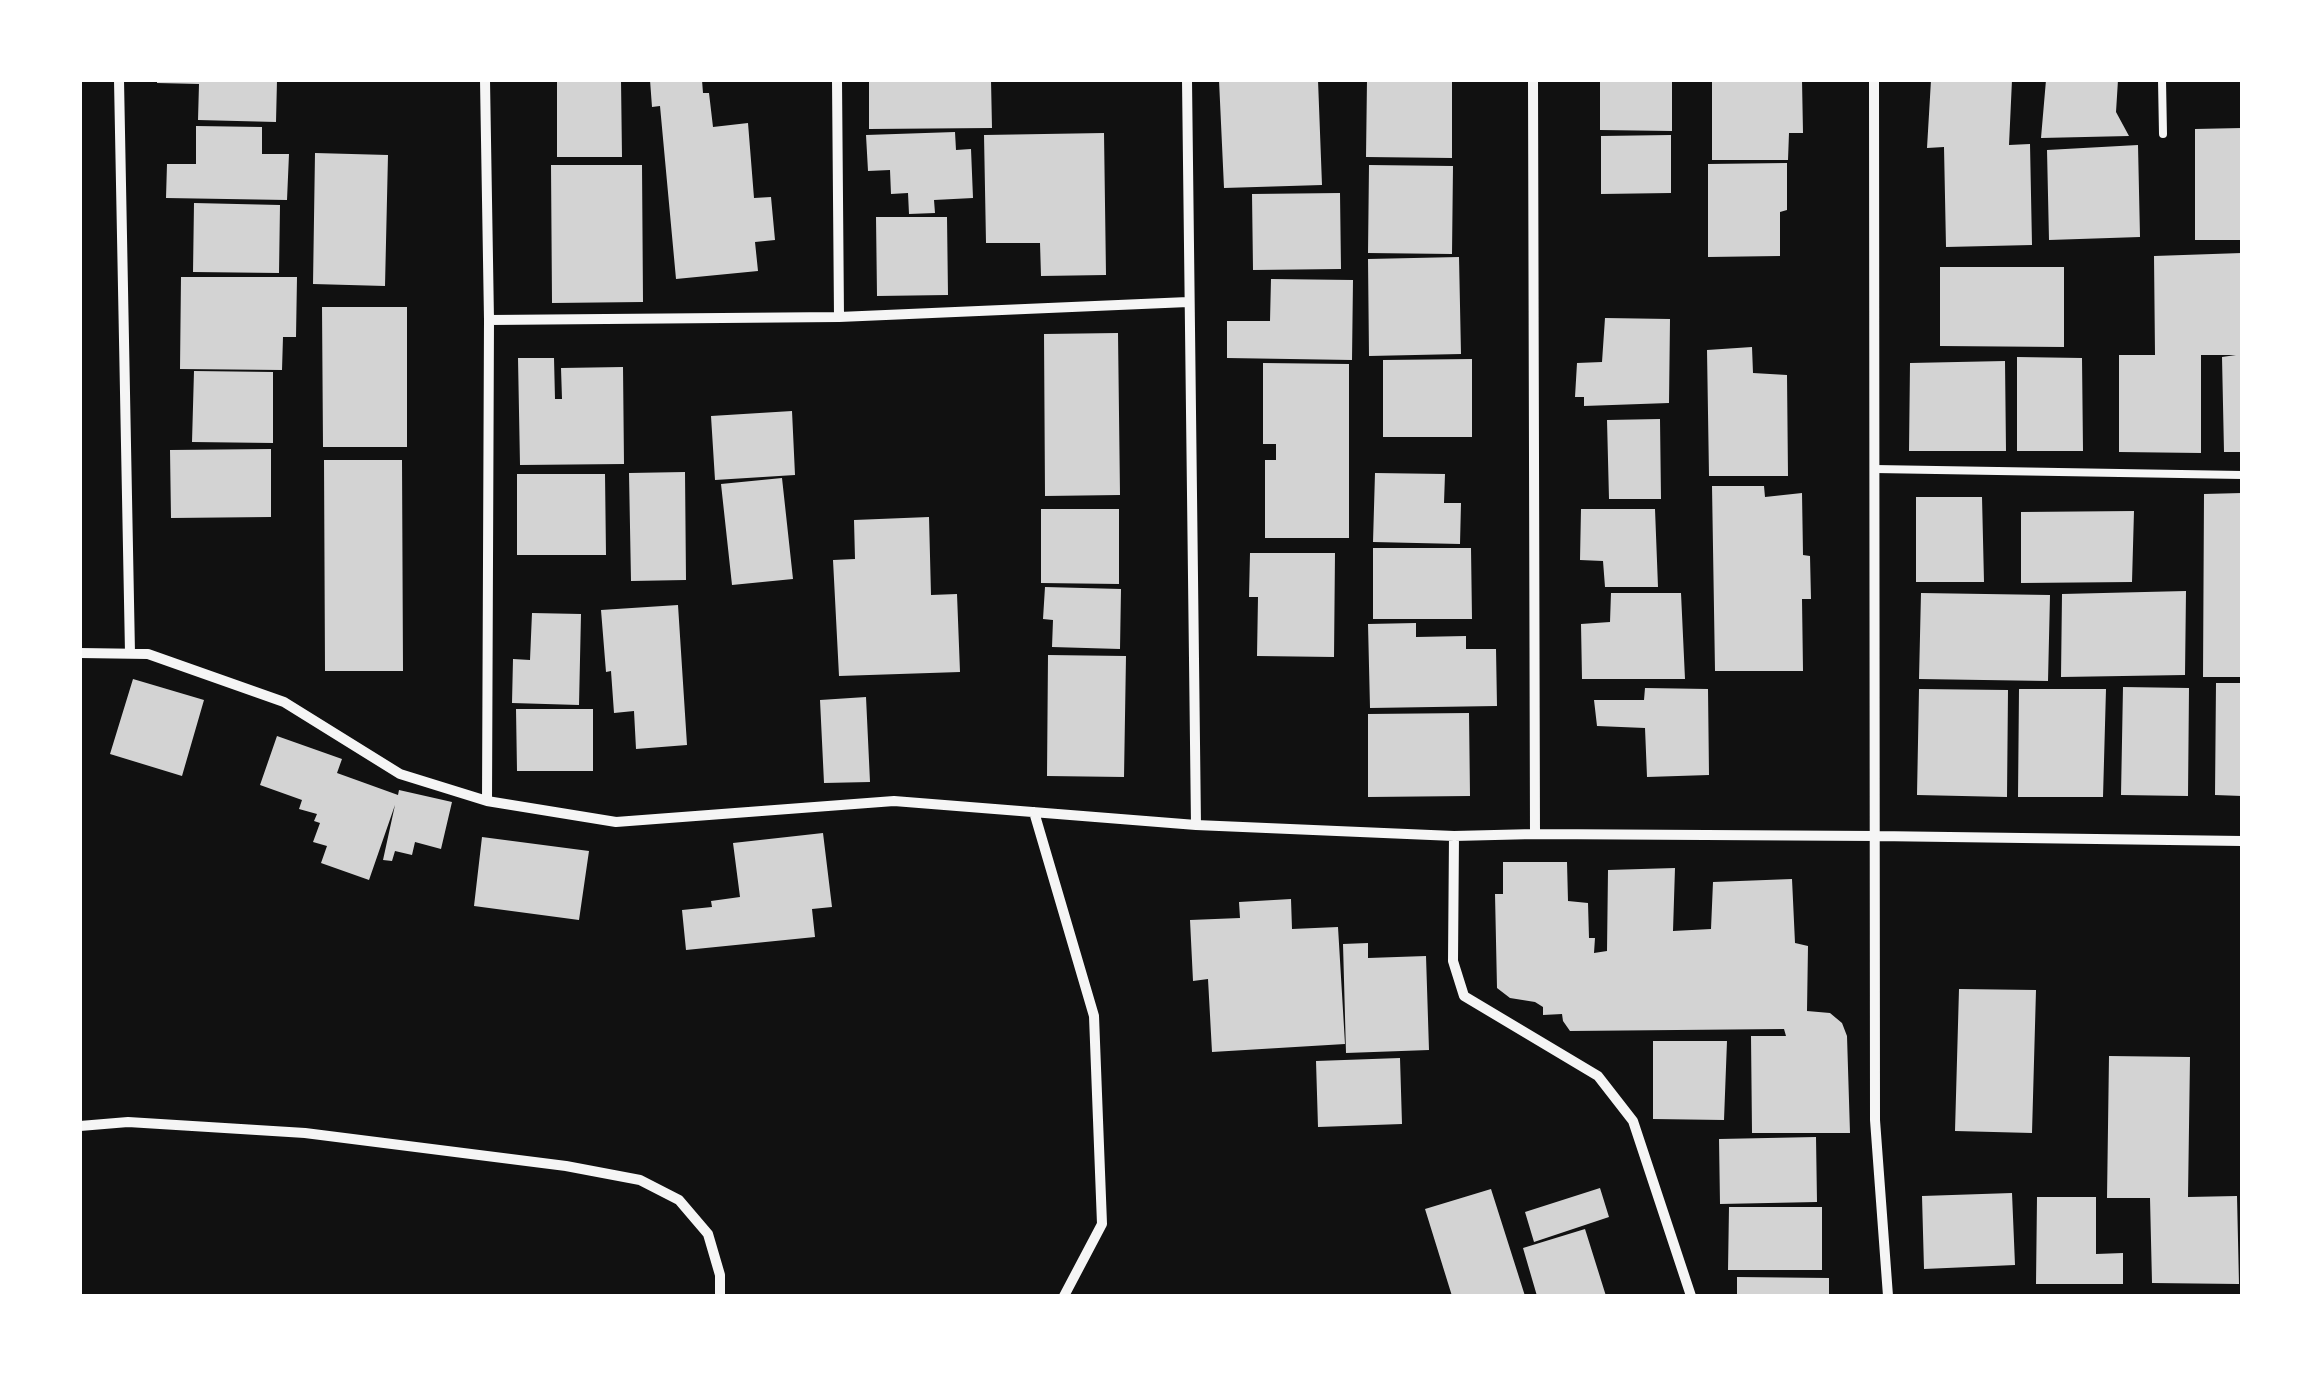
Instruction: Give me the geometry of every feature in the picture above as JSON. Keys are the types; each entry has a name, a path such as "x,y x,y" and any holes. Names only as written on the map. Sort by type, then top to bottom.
{"street":[{"path":"119,80 130,654"},
{"path":"485,80 489,320 487,801"},
{"path":"837,80 839,318"},
{"path":"1186,80 1196,824"},
{"path":"1533,80 1535,834"},
{"path":"1874,80 1876,1120 1888,1296"},
{"path":"489,320 839,318 1188,302"},
{"path":"80,653 148,654 284,702 400,774 487,801 616,822 894,801 1196,824 1454,836 2242,840"},
{"path":"1034,812 1094,1016 1102,1224 1064,1296"},
{"path":"1454,836 1453,961 1464,996 1598,1076 1633,1121 1691,1296"},
{"path":"80,1126 128,1122 305,1132 566,1166 640,1180 679,1200 708,1234 720,1275 720,1296"}],"lane":[{"path":"2162,80 2163,134"},
{"path":"1875,469 2242,475"}],"building":[{"path":"157,80 277,80 276,122 198,120 199,84"},
{"path":"557,80 621,80 622,157 557,157"},
{"path":"650,80 702,80 703,93 709,93 713,127 748,123 754,198 771,197 775,240 755,242 758,271 676,279 660,106 652,107"},
{"path":"869,80 991,80 992,128 869,129"},
{"path":"1219,80 1318,80 1322,185 1224,188"},
{"path":"1367,80 1452,80 1452,158 1366,157"},
{"path":"1600,80 1672,80 1672,131 1600,130"},
{"path":"1712,80 1802,80 1803,133 1789,133 1788,160 1712,160"},
{"path":"1931,80 2012,80 2009,145 2030,144 2032,245 1946,247 1944,147 1927,148"},
{"path":"2046,80 2118,80 2116,112 2129,136 2041,138"},
{"path":"196,126 262,127 262,154 289,154 287,200 166,198 167,164 196,164"},
{"path":"2242,128 2242,240 2195,240 2195,129"},
{"path":"955,132 956,150 971,149 973,198 934,200 935,213 909,214 908,193 891,194 890,170 868,171 866,135"},
{"path":"1104,133 1106,275 1041,276 1040,243 986,243 984,135"},
{"path":"1671,135 1671,193 1601,194 1601,136"},
{"path":"2138,145 2140,237 2049,240 2047,150"},
{"path":"315,153 388,155 385,286 313,284"},
{"path":"1787,163 1787,210 1780,212 1780,256 1708,257 1708,164"},
{"path":"551,165 642,165 643,302 552,303"},
{"path":"1369,165 1453,166 1452,254 1368,253"},
{"path":"1340,193 1341,269 1253,270 1252,194"},
{"path":"194,203 280,205 279,273 193,272"},
{"path":"876,217 947,217 948,295 877,296"},
{"path":"2242,253 2242,452 2224,452 2222,357 2236,355 2201,355 2201,453 2119,452 2119,355 2155,355 2154,256"},
{"path":"1459,257 1461,354 1369,356 1368,259"},
{"path":"1940,267 2064,267 2064,347 1940,346"},
{"path":"181,277 297,277 296,337 283,337 282,370 180,369"},
{"path":"1271,279 1353,280 1352,360 1227,358 1227,321 1270,321"},
{"path":"322,307 407,307 407,447 323,447"},
{"path":"1605,318 1670,319 1669,403 1584,406 1584,397 1575,397 1577,363 1602,362"},
{"path":"1118,333 1120,495 1045,496 1044,334"},
{"path":"1752,347 1753,373 1787,375 1788,476 1709,476 1707,350"},
{"path":"2017,357 2082,358 2083,451 2017,451"},
{"path":"518,358 554,358 555,399 562,399 561,368 623,367 624,464 520,465"},
{"path":"1472,359 1472,437 1383,437 1383,360"},
{"path":"2005,361 2006,451 1909,451 1910,363"},
{"path":"1263,363 1349,364 1349,538 1265,538 1265,460 1276,460 1276,444 1263,444"},
{"path":"194,371 273,372 273,443 192,442"},
{"path":"792,411 795,475 715,480 711,416"},
{"path":"1660,419 1661,499 1609,499 1607,420"},
{"path":"271,449 271,517 171,518 170,450"},
{"path":"324,460 402,460 403,671 325,671"},
{"path":"685,472 686,580 631,581 629,473"},
{"path":"1375,473 1445,474 1444,503 1461,503 1460,544 1373,542"},
{"path":"517,474 605,474 606,555 517,555"},
{"path":"782,478 793,579 732,585 721,484"},
{"path":"1712,486 1764,486 1765,497 1802,493 1803,555 1810,556 1811,599 1802,599 1803,671 1715,671"},
{"path":"2242,493 2242,677 2203,677 2204,494"},
{"path":"1916,497 1982,497 1984,582 1916,582"},
{"path":"1041,509 1119,509 1119,584 1041,583"},
{"path":"1581,509 1655,509 1658,587 1605,587 1603,561 1580,560"},
{"path":"2134,511 2132,582 2021,583 2021,512"},
{"path":"929,517 931,595 957,594 960,672 839,676 833,560 855,559 854,520"},
{"path":"1373,548 1471,548 1472,619 1373,619"},
{"path":"1250,553 1335,553 1334,657 1257,656 1258,597 1249,597"},
{"path":"1045,587 1121,589 1120,649 1052,647 1053,620 1043,619"},
{"path":"2186,591 2185,675 2061,677 2062,594"},
{"path":"1611,593 1681,593 1685,679 1582,679 1581,624 1610,622"},
{"path":"1921,593 2050,595 2048,681 1919,679"},
{"path":"678,605 687,745 636,749 634,711 614,713 601,610"},
{"path":"532,613 581,614 579,705 512,703 513,659 530,660"},
{"path":"1416,623 1416,637 1466,636 1466,649 1496,649 1497,706 1370,708 1368,624"},
{"path":"1048,655 1126,656 1124,777 1047,776"},
{"path":"133,679 204,700 182,776 110,754"},
{"path":"2216,683 2242,683 2242,796 2215,795"},
{"path":"2123,687 2189,688 2188,796 2121,795"},
{"path":"1645,688 1708,689 1709,775 1647,777 1645,728 1597,726 1594,700 1644,700"},
{"path":"1919,689 2008,690 2007,797 1917,795"},
{"path":"2019,689 2106,689 2103,797 2018,797"},
{"path":"866,697 870,782 824,783 820,700"},
{"path":"516,709 593,709 593,771 517,771"},
{"path":"1469,713 1470,796 1368,797 1368,714"},
{"path":"277,736 342,759 337,773 398,795 399,790 452,802 441,849 415,842 412,855 395,851 392,861 383,860 395,805 369,880 321,863 327,846 313,842 320,823 314,821 317,814 299,809 302,800 260,785"},
{"path":"823,833 832,907 812,909 815,937 686,950 682,910 712,907 711,901 740,897 733,843"},
{"path":"482,837 589,851 579,920 474,906"},
{"path":"1503,862 1567,862 1568,901 1588,903 1589,938 1595,938 1594,953 1607,951 1608,870 1675,868 1673,931 1711,929 1713,882 1792,879 1795,943 1808,946 1807,1011 1830,1013 1842,1023 1847,1036 1850,1133 1752,1133 1751,1036 1786,1036 1784,1029 1570,1031 1562,1014 1543,1015 1543,1007 1535,1002 1510,998 1497,988 1495,894 1503,894"},
{"path":"1291,899 1292,929 1338,927 1345,1044 1212,1052 1208,979 1193,981 1190,920 1240,918 1239,902"},
{"path":"1368,943 1368,958 1426,956 1429,1050 1346,1053 1343,944"},
{"path":"1959,989 2036,990 2032,1133 1955,1131"},
{"path":"1653,1041 1727,1041 1724,1120 1653,1119"},
{"path":"2109,1056 2190,1057 2188,1197 2237,1196 2239,1284 2152,1283 2150,1198 2107,1198"},
{"path":"1400,1058 1402,1124 1318,1127 1316,1061"},
{"path":"1816,1137 1817,1202 1720,1204 1719,1139"},
{"path":"1600,1188 1609,1217 1534,1242 1525,1212"},
{"path":"1491,1189 1525,1296 1452,1296 1425,1209"},
{"path":"2012,1193 2015,1265 1924,1269 1922,1196"},
{"path":"2037,1197 2096,1197 2096,1254 2123,1253 2123,1284 2036,1284"},
{"path":"1729,1207 1822,1207 1822,1270 1728,1270"},
{"path":"1585,1229 1606,1296 1537,1296 1523,1248"},
{"path":"1737,1277 1829,1278 1829,1296 1737,1296"}]}
